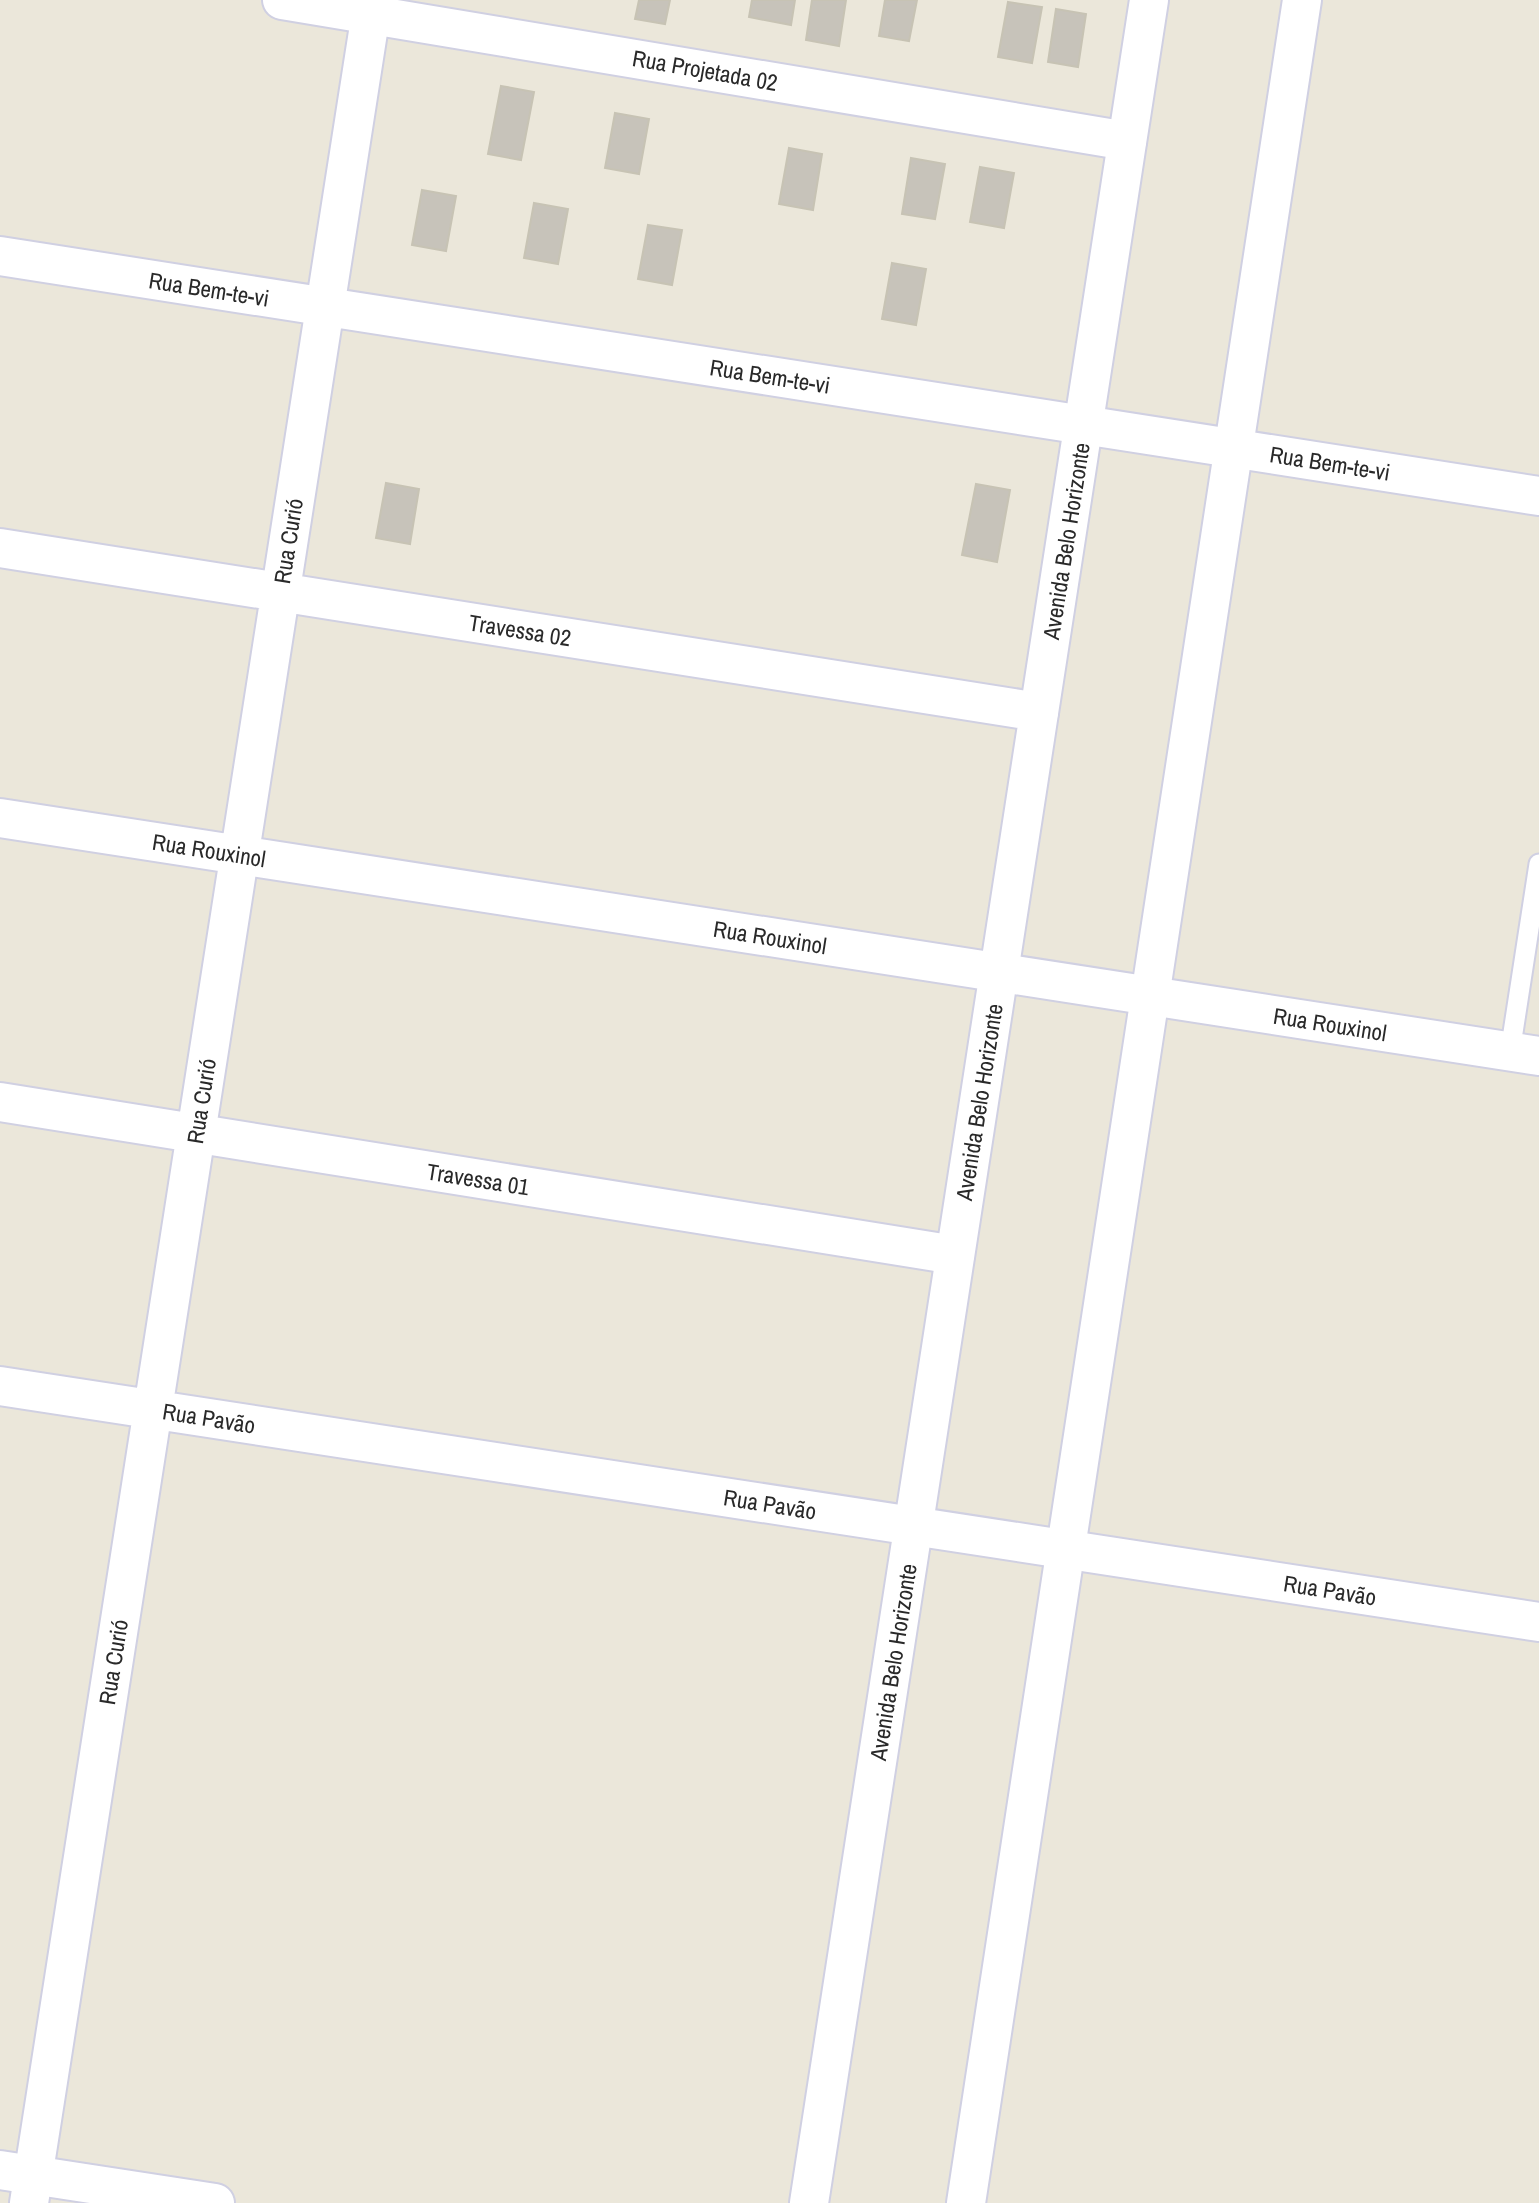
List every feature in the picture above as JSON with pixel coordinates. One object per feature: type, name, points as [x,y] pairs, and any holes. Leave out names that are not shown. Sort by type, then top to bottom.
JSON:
[{"type":"street","name":"Rua Projetada 02","points":[[282,0],[372,7],[1127,141]]},
{"type":"street","name":"Avenida Belo Horizonte","points":[[809,2203],[1149,0]]},
{"type":"street","points":[[966,2203],[1302,0]]},
{"type":"street","name":"Rua Curió","points":[[21,2183],[153,1409],[372,7]]},
{"type":"street","name":"Rua Bem-te-vi","points":[[0,256],[1539,496]]},
{"type":"street","name":"Travessa 02","points":[[0,548],[1039,712]]},
{"type":"street","name":"Rua Rouxinol","points":[[0,818],[1524,1054]]},
{"type":"street","name":"Travessa 01","points":[[0,1102],[955,1255]]},
{"type":"street","name":"Rua Pavão","points":[[0,1386],[1539,1622]]},
{"type":"street","points":[[21,2183],[215,2203]]},
{"type":"lane","points":[[1524,1054],[1539,864]]},
{"type":"building","points":[[639,0],[670,0],[665,24],[635,19]]},
{"type":"building","points":[[752,0],[795,0],[791,25],[749,17]]},
{"type":"building","points":[[812,0],[846,0],[839,46],[806,40]]},
{"type":"building","points":[[885,0],[917,0],[909,41],[879,36]]},
{"type":"building","points":[[1008,2],[1042,7],[1032,63],[998,57]]},
{"type":"building","points":[[1056,9],[1086,14],[1078,67],[1048,62]]},
{"type":"building","points":[[501,86],[534,92],[521,160],[488,154]]},
{"type":"building","points":[[615,113],[649,119],[639,174],[605,168]]},
{"type":"building","points":[[789,148],[822,154],[813,210],[779,204]]},
{"type":"building","points":[[911,158],[945,164],[935,219],[902,214]]},
{"type":"building","points":[[980,167],[1014,173],[1004,228],[970,222]]},
{"type":"building","points":[[422,190],[456,196],[446,251],[412,245]]},
{"type":"building","points":[[534,203],[568,209],[558,264],[524,258]]},
{"type":"building","points":[[648,225],[682,230],[672,285],[638,279]]},
{"type":"building","points":[[892,263],[926,269],[916,325],[882,319]]},
{"type":"building","points":[[386,483],[419,489],[410,544],[376,538]]},
{"type":"building","points":[[976,484],[1010,490],[997,562],[962,555]]}]
